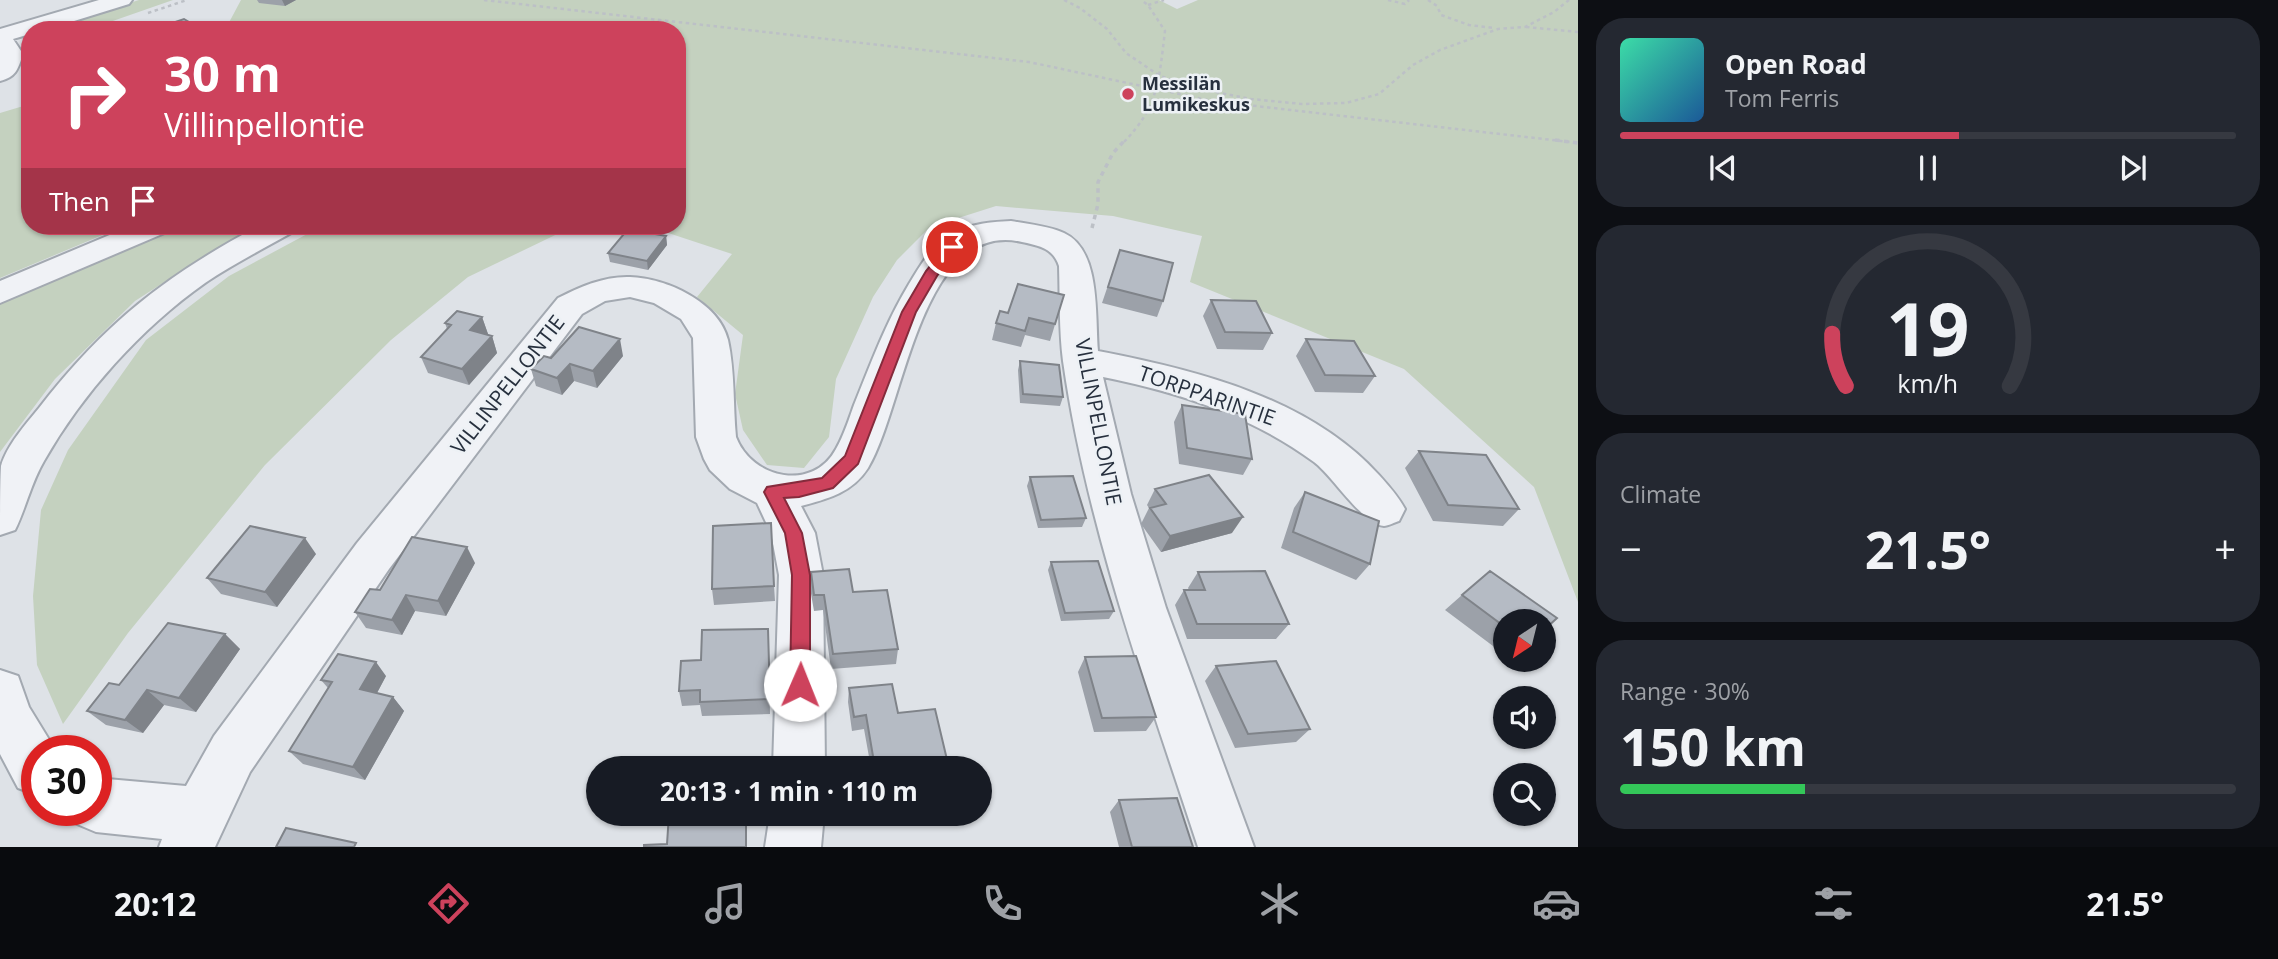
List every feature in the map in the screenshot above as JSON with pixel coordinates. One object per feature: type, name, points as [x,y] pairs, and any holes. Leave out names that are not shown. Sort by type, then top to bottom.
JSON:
[{"type":"street","points":[[51,21],[122,0]]},
{"type":"street","points":[[0,74],[6,70],[11,54],[0,36],[21,30]]},
{"type":"street","points":[[799,756],[801,575],[793,533],[773,492],[799,490],[827,483],[852,460],[909,312],[931,274],[952,247],[970,237],[991,231],[1011,230],[1052,239],[1069,250]]},
{"type":"street","points":[[0,293],[135,235]]},
{"type":"street","points":[[0,518],[16,474],[47,424],[119,339],[169,294],[224,257],[265,235]]},
{"type":"street","name":"VILLINPELLONTIE","points":[[1069,250],[1075,266],[1081,360],[1110,494],[1143,608],[1226,847]]},
{"type":"street","name":"VILLINPELLONTIE","points":[[112,809],[194,831],[232,754],[373,556],[570,306],[597,292],[630,287],[665,295],[694,312],[710,338],[716,437],[724,458],[744,478],[773,492]]},
{"type":"street","name":"TORPPARINTIE","points":[[1081,360],[1136,370],[1279,419],[1330,452],[1384,509]]},
{"type":"street","points":[[0,693],[7,718],[21,742]]},
{"type":"street","points":[[793,847],[796,826]]},
{"type":"path","points":[[484,0],[669,21]]},
{"type":"path","points":[[1064,0],[1080,8],[1107,29],[1126,53],[1160,76],[1200,89],[1251,99],[1302,104],[1346,103],[1378,94],[1412,65],[1440,50],[1498,29],[1525,27],[1578,32]]},
{"type":"path","points":[[1069,250],[1084,241],[1093,226],[1098,204],[1098,182],[1112,152],[1140,125],[1158,89],[1165,31],[1148,5],[1141,0]]},
{"type":"path","points":[[1148,5],[1164,0]]},
{"type":"path","points":[[1388,0],[1405,4],[1409,0]]},
{"type":"path","points":[[1428,0],[1437,6],[1441,15],[1448,18],[1498,29]]},
{"type":"path","points":[[1525,27],[1555,12],[1569,0]]},
{"type":"path","points":[[686,23],[1029,62],[1212,101],[1578,143]]},
{"type":"green space","points":[[139,0],[173,0],[113,21],[73,21]]},
{"type":"green space","name":"Messilän Lumikeskus","points":[[241,0],[1159,0],[1177,9],[1198,0],[1578,0],[1578,602],[1534,487],[1404,369],[1190,282],[1202,236],[1113,216],[996,206],[930,227],[897,260],[873,297],[836,379],[829,437],[804,468],[767,465],[743,430],[735,394],[743,335],[697,297],[732,254],[674,235],[686,235],[686,21],[230,21]]},
{"type":"green space","points":[[21,107],[21,235],[103,235],[0,278],[0,113]]},
{"type":"green space","points":[[155,235],[244,235],[211,252],[135,301],[55,379],[0,452],[0,302]]},
{"type":"green space","points":[[305,235],[555,235],[468,277],[391,340],[265,465],[128,633],[63,724],[37,665],[33,596],[41,510],[68,450],[146,340],[229,276]]},
{"type":"building","points":[[623,235],[666,236],[647,261],[608,253]]},
{"type":"building","points":[[1120,250],[1173,263],[1163,301],[1108,287]]},
{"type":"building","points":[[1018,284],[1064,295],[1055,324],[1029,318],[1025,331],[996,323],[1000,311],[1008,313]]},
{"type":"building","points":[[1211,300],[1256,301],[1272,333],[1225,332]]},
{"type":"building","points":[[457,311],[482,317],[470,330],[492,336],[462,369],[421,357],[451,325],[445,323]]},
{"type":"building","points":[[579,327],[620,339],[593,371],[570,364],[557,378],[531,369],[544,356],[551,358]]},
{"type":"building","points":[[1306,339],[1354,341],[1375,376],[1325,375]]},
{"type":"building","points":[[1020,361],[1059,365],[1063,397],[1023,394]]},
{"type":"building","points":[[1182,405],[1245,414],[1252,459],[1187,448]]},
{"type":"building","points":[[1419,451],[1486,455],[1519,509],[1448,505]]},
{"type":"building","points":[[1209,475],[1243,517],[1170,536],[1150,508],[1166,504],[1155,489]]},
{"type":"building","points":[[1073,476],[1086,518],[1041,520],[1030,477]]},
{"type":"building","points":[[1305,492],[1379,521],[1370,564],[1293,532]]},
{"type":"building","points":[[771,523],[774,586],[712,589],[713,526]]},
{"type":"building","points":[[250,526],[305,538],[265,592],[207,578]]},
{"type":"building","points":[[412,537],[467,547],[438,601],[406,595],[392,620],[355,612],[370,589],[380,590]]},
{"type":"building","points":[[1098,561],[1114,611],[1065,613],[1051,562]]},
{"type":"building","points":[[849,569],[853,592],[887,590],[898,649],[833,654],[824,595],[814,595],[811,572]]},
{"type":"building","points":[[1265,571],[1289,624],[1197,624],[1184,590],[1205,590],[1198,572]]},
{"type":"building","points":[[1490,571],[1544,609],[1493,609],[1493,618],[1462,595]]},
{"type":"building","points":[[168,623],[225,634],[179,698],[147,690],[125,720],[87,711],[109,683],[119,685]]},
{"type":"building","points":[[768,629],[770,699],[700,702],[700,690],[679,691],[681,661],[701,660],[702,630]]},
{"type":"building","points":[[338,654],[376,662],[360,689],[393,697],[353,767],[289,751],[332,682],[321,680]]},
{"type":"building","points":[[1136,656],[1156,717],[1102,718],[1085,657]]},
{"type":"building","points":[[1276,661],[1310,729],[1248,734],[1216,666]]},
{"type":"building","points":[[892,684],[898,713],[935,709],[946,756],[873,756],[866,715],[854,717],[849,688]]},
{"type":"building","points":[[1177,798],[1193,847],[1132,847],[1119,800]]},
{"type":"building","points":[[668,826],[746,826],[746,847],[644,847],[667,844]]},
{"type":"building","points":[[286,828],[356,843],[354,847],[276,847]]},
{"type":"place","name":"Messilän Lumikeskus","points":[[1128,94]]},
{"type":"route","points":[[800,685],[801,575],[793,533],[773,492],[799,490],[827,483],[852,460],[909,312],[931,274],[952,247]]}]
